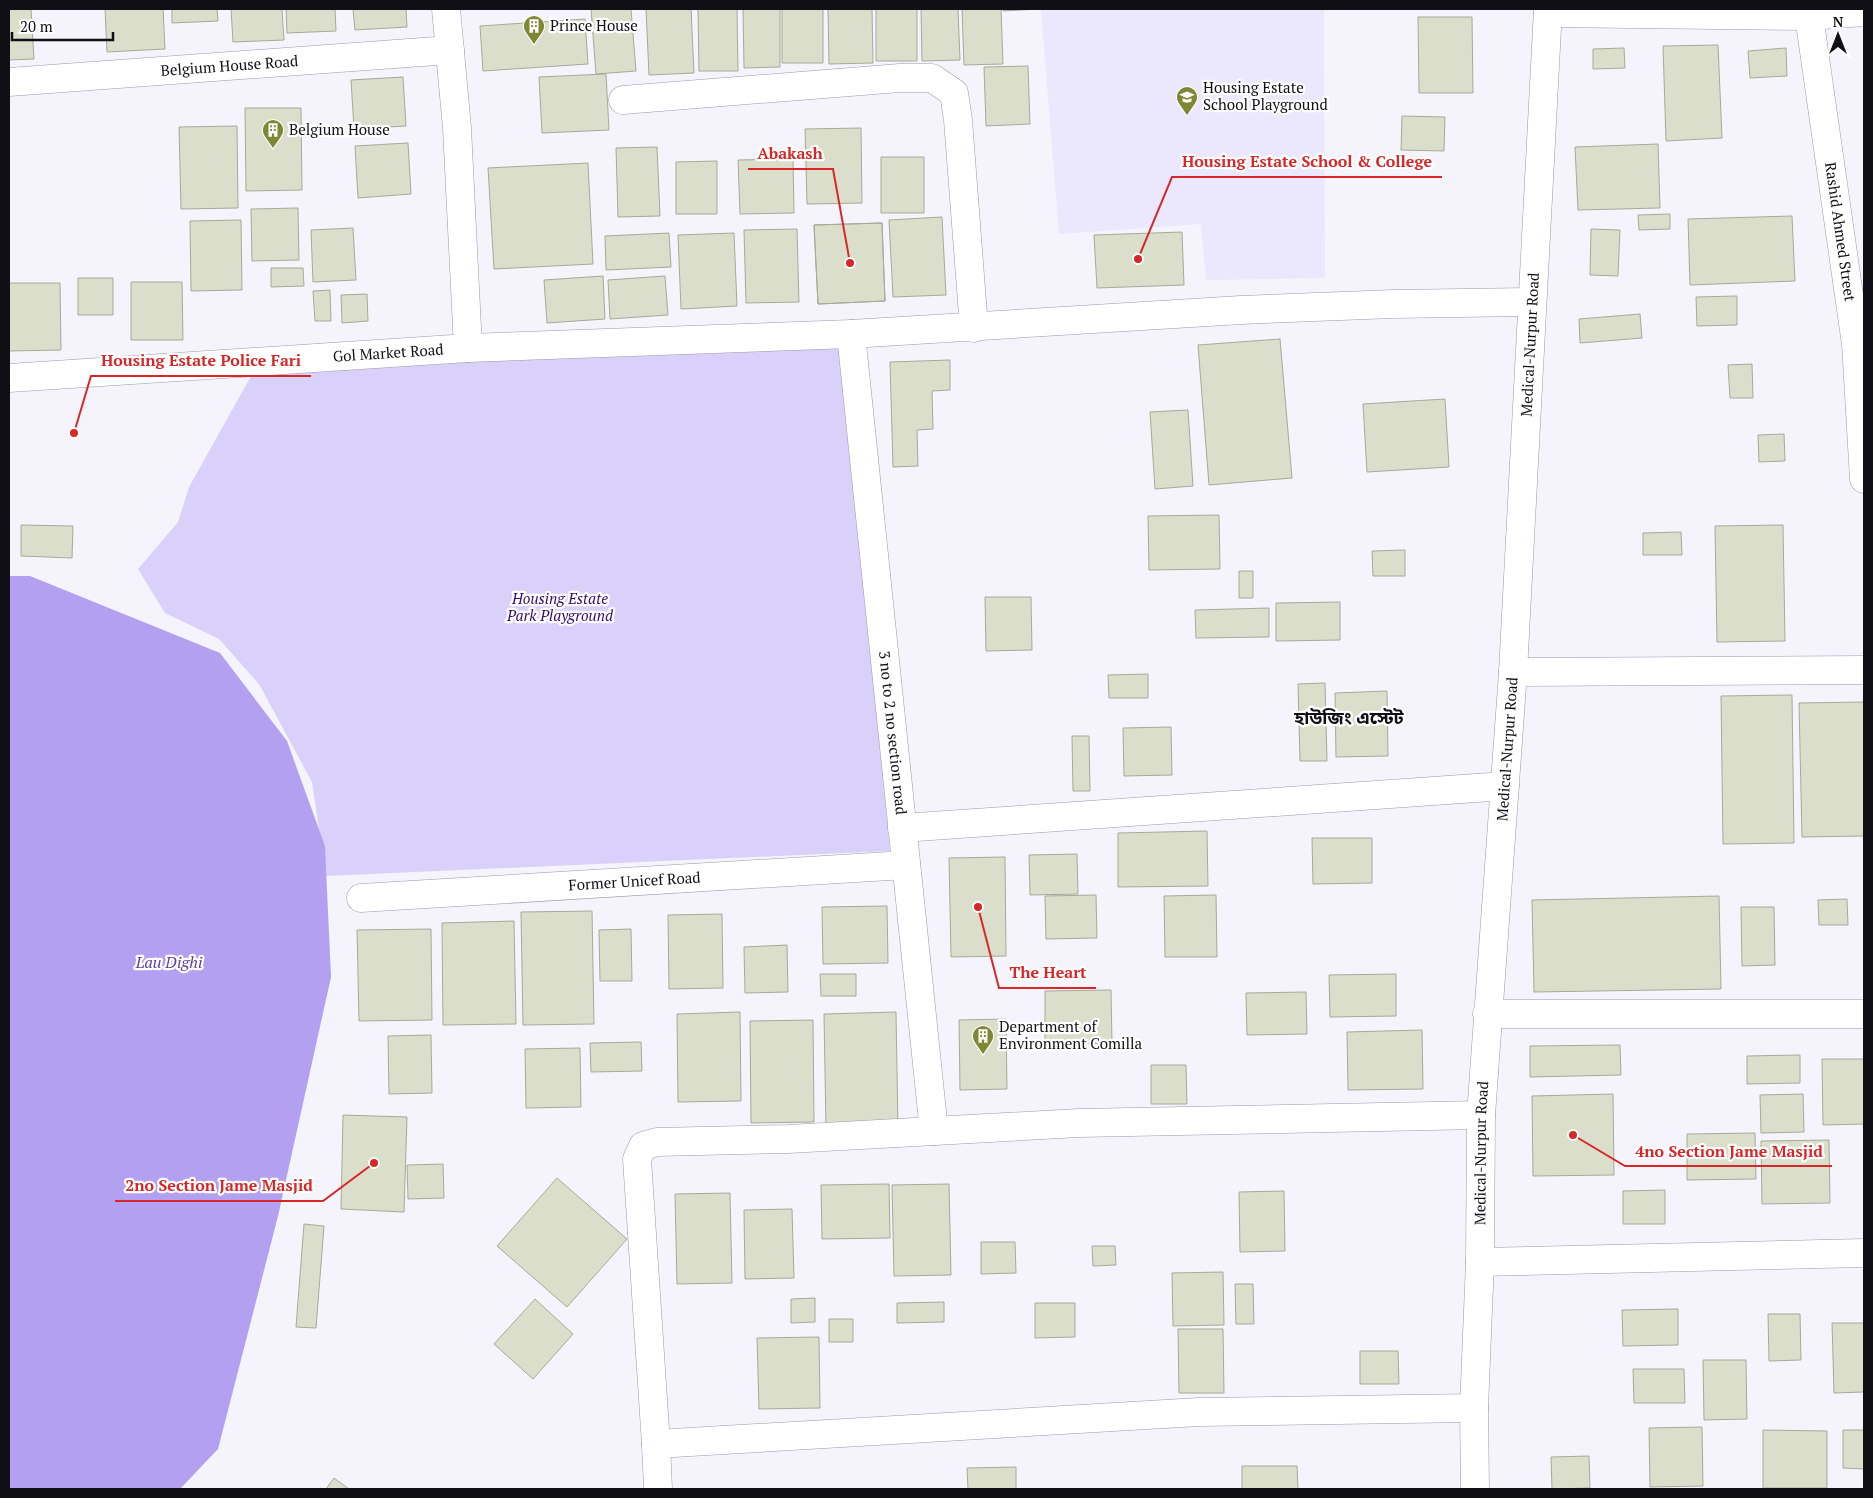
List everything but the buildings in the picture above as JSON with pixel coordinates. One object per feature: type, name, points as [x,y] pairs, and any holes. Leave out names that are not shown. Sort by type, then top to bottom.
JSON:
[{"type":"street","points":[[446,9],[456,128],[468,348]]},
{"type":"street","points":[[1548,11],[1809,16],[1864,12]]},
{"type":"street","name":"Medical-Nurpur Road","points":[[1474,1489],[1474,1408],[1480,1262],[1481,1114],[1513,672],[1548,11]]},
{"type":"street","name":"Rashid Ahmed Street","points":[[1809,16],[1860,344],[1864,479]]},
{"type":"street","name":"Belgium House Road","points":[[9,82],[450,50]]},
{"type":"street","points":[[623,100],[900,78],[932,78],[954,93],[958,120],[974,328]]},
{"type":"street","name":"Gol Market Road","points":[[9,378],[468,348],[974,328],[1241,310],[1393,304],[1532,302]]},
{"type":"street","name":"3 no to 2 no section road","points":[[851,334],[934,1131]]},
{"type":"street","points":[[1513,672],[1864,670]]},
{"type":"street","points":[[902,828],[1505,786]]},
{"type":"street","name":"Former Unicef Road","points":[[361,898],[906,865]]},
{"type":"street","points":[[1487,1014],[1864,1014]]},
{"type":"street","points":[[658,1489],[637,1159],[643,1146],[657,1142],[1214,1119],[1481,1114]]},
{"type":"street","points":[[1480,1262],[1864,1253]]},
{"type":"street","points":[[656,1444],[1199,1412],[1474,1408]]},
{"type":"shaded area","name":"Housing Estate School Playground","points":[[1041,9],[1324,9],[1325,278],[1206,280],[1201,224],[1059,234]]},
{"type":"green space","name":"Housing Estate Park Playground","points":[[843,344],[890,851],[326,876],[312,782],[259,684],[219,639],[165,613],[138,569],[178,522],[189,487],[251,376],[538,350]]},
{"type":"water","name":"Lau Dighi","points":[[9,576],[30,576],[220,653],[287,741],[325,846],[331,977],[278,1216],[218,1449],[180,1489],[9,1489]]},
{"type":"place","name":"Prince House","points":[[534,45]]},
{"type":"place","name":"Housing Estate School Playground","points":[[1187,116]]},
{"type":"place","name":"Belgium House","points":[[273,149]]},
{"type":"place","name":"Housing Estate School & College","points":[[1138,259]]},
{"type":"place","name":"Abakash","points":[[850,263]]},
{"type":"place","name":"Housing Estate Police Fari","points":[[74,433]]},
{"type":"place","name":"The Heart","points":[[978,907]]},
{"type":"place","name":"Department of Environment Comilla","points":[[983,1055]]},
{"type":"place","name":"4no Section Jame Masjid","points":[[1573,1135]]},
{"type":"place","name":"2no Section Jame Masjid","points":[[374,1163]]},
{"type":"district","name":"হাউজিং এস্টেট","points":[[1349,718]]}]
